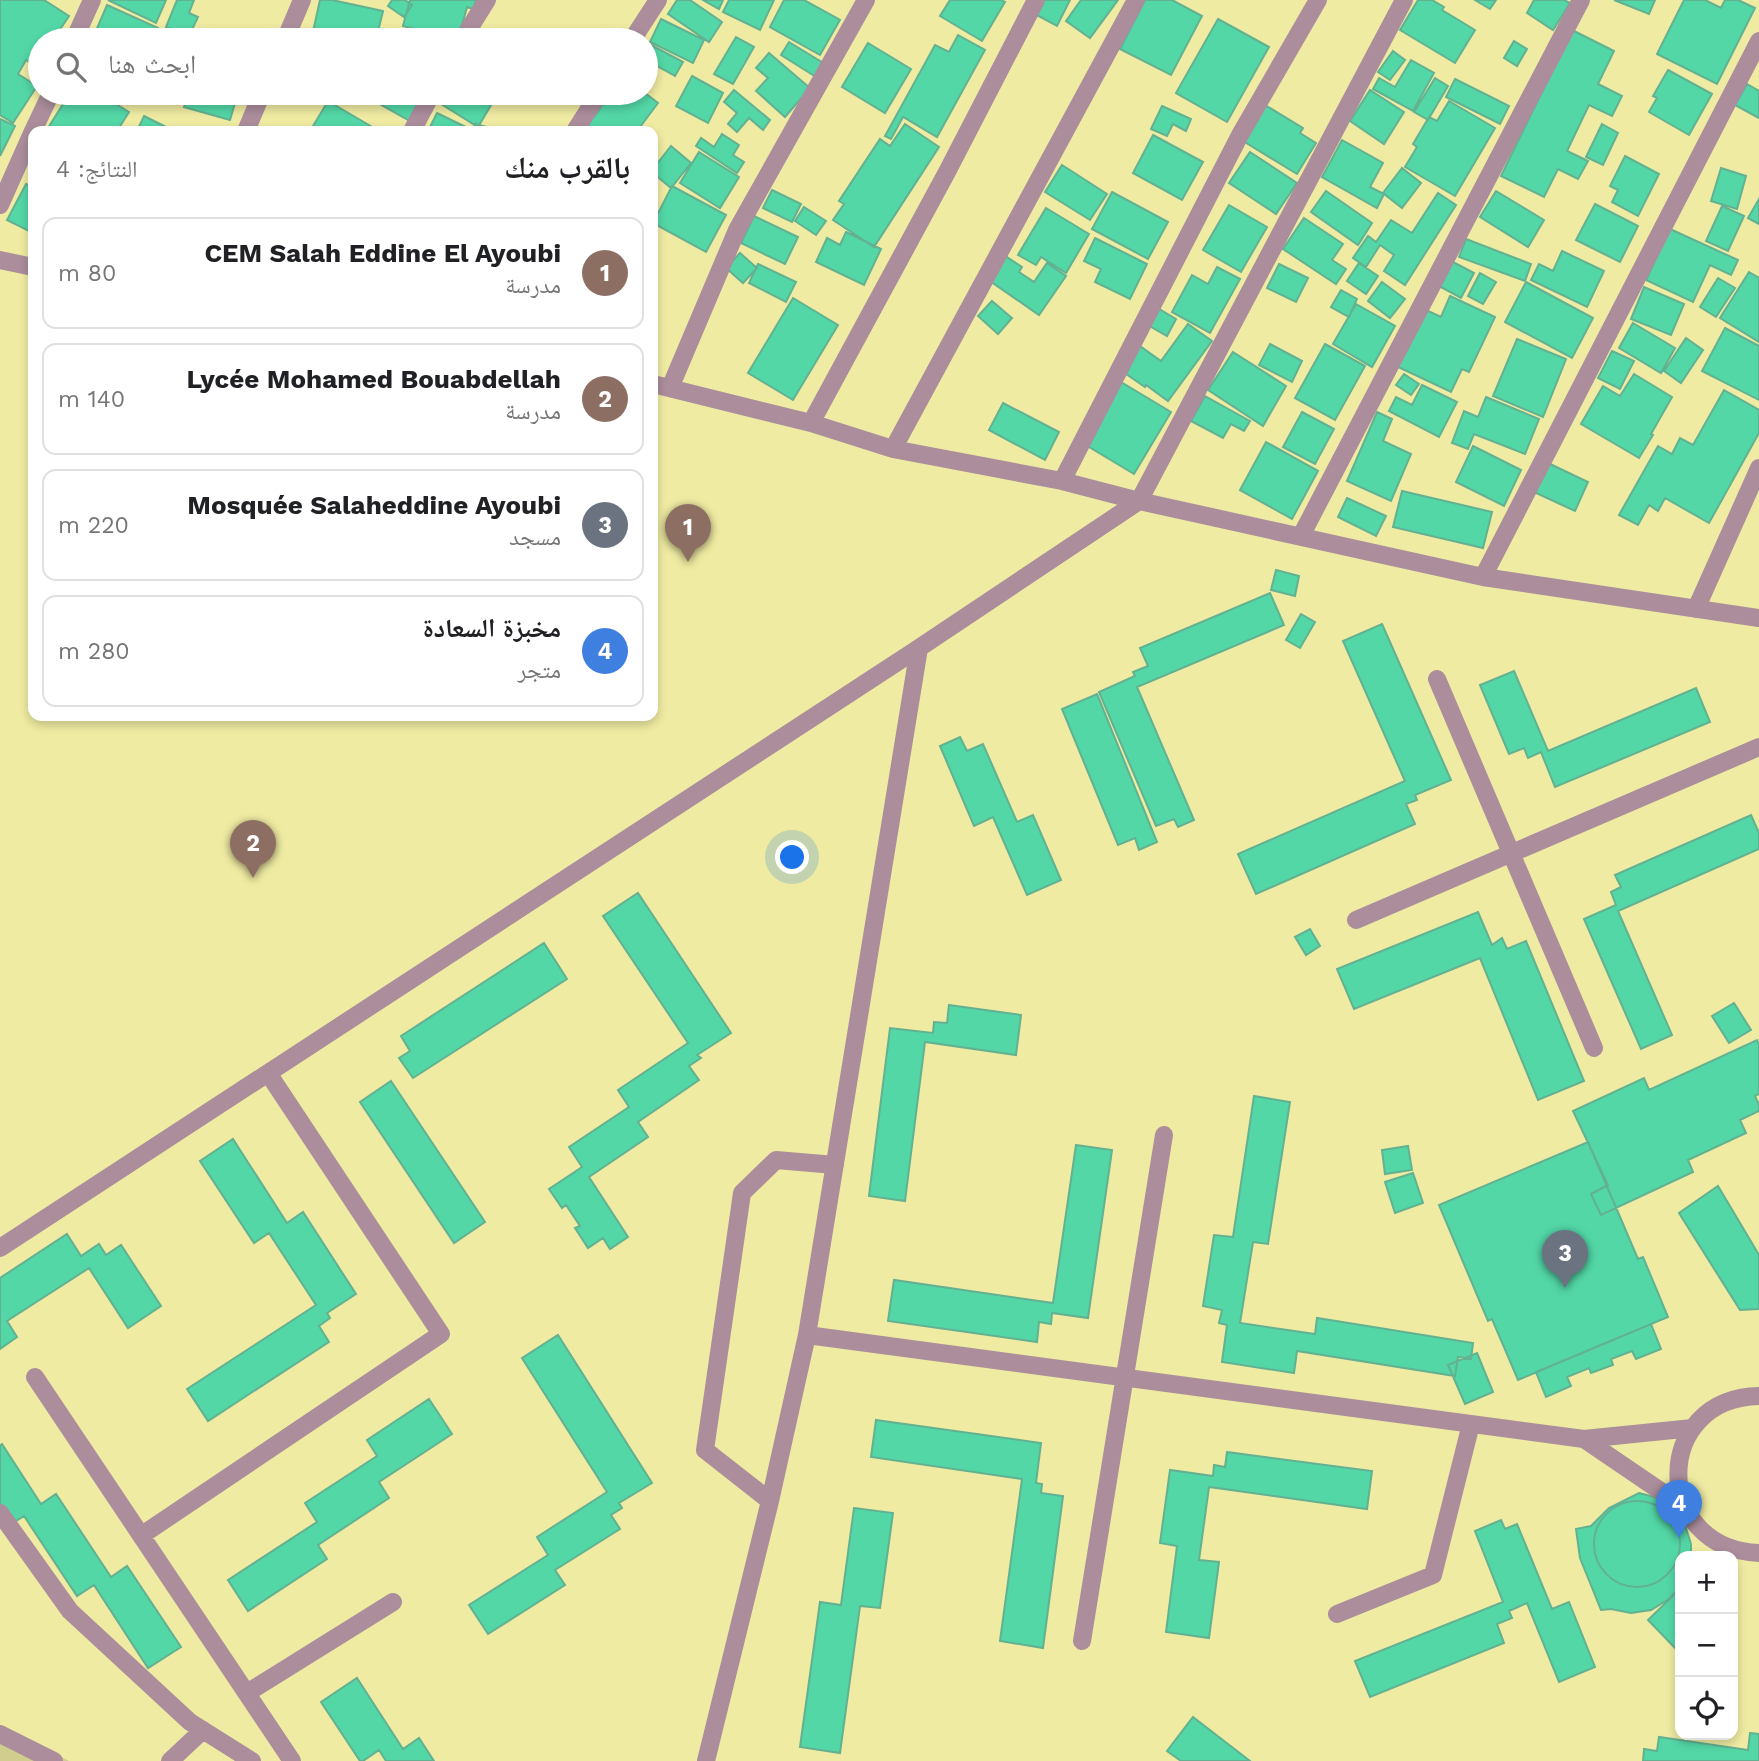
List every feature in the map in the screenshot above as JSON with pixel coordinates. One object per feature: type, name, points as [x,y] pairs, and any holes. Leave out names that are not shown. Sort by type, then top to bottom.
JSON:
[{"type":"street","points":[[79,28],[92,0]]},
{"type":"street","points":[[290,28],[302,0]]},
{"type":"street","points":[[470,28],[487,0]]},
{"type":"street","points":[[640,28],[658,0]]},
{"type":"street","points":[[866,0],[737,230],[661,386],[811,423],[893,449],[1062,481],[1139,501],[1483,577],[1759,618]]},
{"type":"street","points":[[811,423],[947,172],[1036,0]]},
{"type":"street","points":[[893,449],[1136,0]]},
{"type":"street","points":[[1062,481],[1240,135],[1318,0]]},
{"type":"street","points":[[0,1248],[919,648],[1139,501],[1404,0]]},
{"type":"street","points":[[1301,536],[1581,0]]},
{"type":"street","points":[[1483,577],[1759,41]]},
{"type":"street","points":[[35,126],[45,105]]},
{"type":"street","points":[[248,126],[257,105]]},
{"type":"street","points":[[415,126],[426,105]]},
{"type":"street","points":[[578,126],[591,105]]},
{"type":"street","points":[[0,205],[28,142]]},
{"type":"street","points":[[0,260],[28,266]]},
{"type":"street","points":[[1696,610],[1759,468]]},
{"type":"street","points":[[706,1761],[770,1502],[807,1335],[919,648]]},
{"type":"street","points":[[1437,680],[1594,1048]]},
{"type":"street","points":[[1356,919],[1759,747]]},
{"type":"street","points":[[142,1535],[441,1334],[268,1073]]},
{"type":"street","points":[[1082,1641],[1164,1135]]},
{"type":"street","points":[[770,1502],[705,1450],[742,1193],[776,1160],[835,1165]]},
{"type":"street","points":[[807,1335],[1584,1439],[1693,1427]]},
{"type":"street","points":[[35,1377],[292,1761]]},
{"type":"street","points":[[1759,1396],[1745,1396],[1725,1402],[1707,1413],[1693,1427],[1683,1446],[1678,1466],[1678,1487],[1684,1507],[1694,1523],[1725,1548],[1759,1553]]},
{"type":"street","points":[[1337,1614],[1433,1575],[1471,1424]]},
{"type":"street","points":[[1584,1439],[1684,1507]]},
{"type":"street","points":[[0,1513],[70,1611],[190,1721],[252,1761]]},
{"type":"street","points":[[247,1693],[393,1602]]},
{"type":"street","points":[[170,1761],[203,1730]]},
{"type":"street","points":[[0,1734],[54,1761]]},
{"type":"shaded area","points":[[0,1725],[69,1761],[0,1761]]},
{"type":"building","points":[[0,0],[44,0],[69,16],[61,28],[28,28],[28,61],[26,60],[18,74],[28,80],[28,100],[13,123],[0,115]]},
{"type":"building","points":[[108,0],[166,0],[156,23]]},
{"type":"building","points":[[177,0],[194,0],[189,13],[198,17],[193,28],[166,27]]},
{"type":"building","points":[[320,0],[383,11],[379,28],[314,28]]},
{"type":"building","points":[[392,0],[405,0],[412,5],[404,17],[388,6]]},
{"type":"building","points":[[410,0],[476,0],[473,9],[467,7],[461,28],[403,26]]},
{"type":"building","points":[[677,0],[690,0],[722,22],[709,42],[668,14]]},
{"type":"building","points":[[703,0],[723,0],[719,9]]},
{"type":"building","points":[[729,0],[774,0],[760,30],[723,12]]},
{"type":"building","points":[[784,0],[804,0],[840,20],[820,55],[770,27]]},
{"type":"building","points":[[950,0],[1005,2],[982,41],[940,16]]},
{"type":"building","points":[[1040,0],[1070,0],[1057,26],[1033,13]]},
{"type":"building","points":[[1081,0],[1118,0],[1090,38],[1066,21]]},
{"type":"building","points":[[1145,0],[1172,0],[1202,16],[1171,75],[1120,49]]},
{"type":"building","points":[[1418,0],[1432,0],[1444,7],[1442,10],[1475,30],[1455,63],[1400,30]]},
{"type":"building","points":[[1475,0],[1496,0],[1490,9]]},
{"type":"building","points":[[1534,0],[1564,0],[1570,3],[1553,30],[1527,13]]},
{"type":"building","points":[[1614,0],[1655,0],[1649,14]]},
{"type":"building","points":[[1684,0],[1705,0],[1721,8],[1725,0],[1738,0],[1755,8],[1717,84],[1657,54]]},
{"type":"building","points":[[107,5],[158,28],[97,28]]},
{"type":"building","points":[[661,19],[704,40],[693,63],[658,46],[657,28]]},
{"type":"building","points":[[1218,19],[1269,47],[1227,122],[1176,93]]},
{"type":"building","points":[[1572,30],[1614,51],[1598,84],[1622,96],[1612,116],[1589,105],[1567,151],[1588,161],[1578,179],[1558,169],[1544,197],[1501,176]]},
{"type":"building","points":[[958,35],[985,50],[937,137],[903,117],[891,139],[885,136],[935,45],[949,52]]},
{"type":"building","points":[[736,37],[754,47],[733,84],[714,74]]},
{"type":"building","points":[[1514,41],[1527,49],[1517,66],[1504,58]]},
{"type":"building","points":[[789,42],[825,64],[816,77],[781,55]]},
{"type":"building","points":[[868,43],[911,69],[885,113],[842,87]]},
{"type":"building","points":[[658,49],[683,62],[675,76],[658,67]]},
{"type":"building","points":[[1393,51],[1405,60],[1390,80],[1378,72]]},
{"type":"building","points":[[769,53],[810,88],[785,117],[756,91],[768,78],[756,68]]},
{"type":"building","points":[[1411,60],[1434,73],[1413,111],[1373,89],[1379,78],[1395,87]]},
{"type":"building","points":[[1668,70],[1712,94],[1689,135],[1649,112],[1657,98],[1653,96]]},
{"type":"building","points":[[692,76],[723,93],[708,123],[676,106]]},
{"type":"building","points":[[1435,78],[1448,86],[1428,120],[1414,112]]},
{"type":"building","points":[[1455,79],[1509,106],[1500,124],[1446,97]]},
{"type":"building","points":[[1747,84],[1759,91],[1759,118],[1735,105]]},
{"type":"building","points":[[734,90],[770,120],[763,130],[749,118],[737,132],[728,124],[737,113],[724,102]]},
{"type":"building","points":[[1370,90],[1404,112],[1384,144],[1350,121]]},
{"type":"building","points":[[1449,101],[1495,128],[1455,196],[1405,167],[1417,147],[1413,144],[1429,117],[1437,121]]},
{"type":"building","points":[[62,105],[118,105],[129,112],[120,126],[49,126]]},
{"type":"building","points":[[185,105],[234,105],[230,120],[184,107]]},
{"type":"building","points":[[326,105],[335,105],[370,126],[313,126]]},
{"type":"building","points":[[382,105],[425,105],[415,124]]},
{"type":"building","points":[[443,105],[491,105],[476,126]]},
{"type":"building","points":[[603,105],[656,105],[641,126],[587,126]]},
{"type":"building","points":[[1265,105],[1303,128],[1300,133],[1316,143],[1297,174],[1243,141]]},
{"type":"building","points":[[1162,106],[1191,119],[1186,131],[1173,124],[1167,136],[1151,129]]},
{"type":"building","points":[[437,113],[464,126],[430,126]]},
{"type":"building","points":[[144,116],[164,126],[139,126]]},
{"type":"building","points":[[0,119],[15,126],[0,156]]},
{"type":"building","points":[[905,124],[939,147],[874,247],[833,220],[844,204],[839,201],[880,139],[890,146]]},
{"type":"building","points":[[1602,124],[1618,133],[1603,165],[1586,157]]},
{"type":"building","points":[[722,134],[739,145],[733,155],[744,162],[737,173],[696,146],[701,138],[714,147]]},
{"type":"building","points":[[1153,135],[1203,162],[1182,200],[1133,173]]},
{"type":"building","points":[[1342,140],[1383,163],[1370,187],[1384,194],[1377,208],[1322,177]]},
{"type":"building","points":[[671,146],[691,163],[671,188],[658,177],[658,163]]},
{"type":"building","points":[[699,152],[739,177],[720,208],[680,183]]},
{"type":"building","points":[[1250,152],[1297,183],[1276,214],[1229,183]]},
{"type":"building","points":[[1625,156],[1659,174],[1638,216],[1612,202],[1618,190],[1610,186]]},
{"type":"building","points":[[1062,165],[1107,194],[1090,220],[1045,192]]},
{"type":"building","points":[[1402,168],[1421,183],[1402,208],[1383,193]]},
{"type":"building","points":[[1721,168],[1746,176],[1737,209],[1711,201]]},
{"type":"building","points":[[26,184],[28,185],[28,230],[7,220]]},
{"type":"building","points":[[672,186],[726,215],[706,252],[658,226],[658,213]]},
{"type":"building","points":[[772,190],[801,204],[792,222],[763,208]]},
{"type":"building","points":[[1326,191],[1372,223],[1358,245],[1311,212]]},
{"type":"building","points":[[1496,191],[1544,220],[1528,247],[1480,217]]},
{"type":"building","points":[[1112,192],[1168,222],[1148,259],[1092,229]]},
{"type":"building","points":[[1438,193],[1456,205],[1405,285],[1384,271],[1394,255],[1380,245],[1366,267],[1353,258],[1368,236],[1376,242],[1391,220],[1412,233]]},
{"type":"building","points":[[1759,199],[1759,224],[1748,218]]},
{"type":"building","points":[[1595,204],[1638,226],[1620,262],[1576,240]]},
{"type":"building","points":[[1229,205],[1267,227],[1241,272],[1203,250]]},
{"type":"building","points":[[1722,206],[1744,216],[1728,251],[1706,241]]},
{"type":"building","points":[[804,207],[826,221],[816,235],[795,221]]},
{"type":"building","points":[[1046,208],[1089,234],[1066,273],[1041,257],[1036,265],[1018,255]]},
{"type":"building","points":[[754,216],[798,237],[785,264],[741,243]]},
{"type":"building","points":[[1304,218],[1343,244],[1332,260],[1346,269],[1336,284],[1283,249]]},
{"type":"building","points":[[1670,229],[1738,260],[1731,275],[1710,265],[1693,302],[1646,280]]},
{"type":"building","points":[[846,232],[881,249],[864,285],[816,262],[827,238],[840,245]]},
{"type":"building","points":[[1095,238],[1147,264],[1130,299],[1095,282],[1101,269],[1084,261]]},
{"type":"building","points":[[1466,239],[1531,264],[1525,281],[1459,257]]},
{"type":"building","points":[[1562,251],[1604,271],[1587,307],[1531,280],[1539,264],[1553,271]]},
{"type":"building","points":[[740,253],[757,268],[743,283],[726,268]]},
{"type":"building","points":[[1004,255],[1022,267],[1019,272],[1034,282],[1047,263],[1066,276],[1039,315],[987,279]]},
{"type":"building","points":[[1451,261],[1474,273],[1461,298],[1439,286]]},
{"type":"building","points":[[1359,263],[1378,276],[1366,294],[1347,281]]},
{"type":"building","points":[[758,264],[796,282],[786,302],[749,283]]},
{"type":"building","points":[[1279,264],[1308,278],[1296,302],[1267,288]]},
{"type":"building","points":[[1217,267],[1240,279],[1210,333],[1172,312],[1192,275],[1208,284]]},
{"type":"building","points":[[1749,272],[1759,278],[1759,342],[1720,318]]},
{"type":"building","points":[[1480,273],[1496,282],[1483,304],[1468,296]]},
{"type":"building","points":[[1718,278],[1735,288],[1716,317],[1700,307]]},
{"type":"building","points":[[1382,282],[1405,299],[1390,318],[1368,301]]},
{"type":"building","points":[[1526,282],[1593,318],[1572,358],[1505,322]]},
{"type":"building","points":[[1644,287],[1684,304],[1671,335],[1631,319]]},
{"type":"building","points":[[1341,290],[1357,299],[1349,317],[1331,307]]},
{"type":"building","points":[[1450,296],[1495,317],[1469,372],[1462,369],[1451,392],[1394,365],[1424,309],[1441,317]]},
{"type":"building","points":[[793,298],[838,325],[793,400],[748,373]]},
{"type":"building","points":[[992,301],[1012,318],[998,334],[978,316]]},
{"type":"building","points":[[1356,304],[1395,326],[1372,367],[1333,344]]},
{"type":"building","points":[[1156,307],[1176,319],[1167,336],[1146,324]]},
{"type":"building","points":[[1633,323],[1675,348],[1661,373],[1619,348]]},
{"type":"building","points":[[1188,324],[1212,341],[1168,401],[1119,369],[1137,344],[1161,361]]},
{"type":"building","points":[[1725,328],[1759,346],[1759,400],[1702,371]]},
{"type":"building","points":[[1686,338],[1703,350],[1681,383],[1664,371]]},
{"type":"building","points":[[1517,339],[1566,359],[1543,417],[1493,396]]},
{"type":"building","points":[[1270,344],[1302,361],[1292,382],[1259,365]]},
{"type":"building","points":[[1325,344],[1365,366],[1335,420],[1295,398]]},
{"type":"building","points":[[1612,351],[1634,361],[1620,389],[1598,378]]},
{"type":"building","points":[[1233,352],[1286,386],[1263,426],[1208,390]]},
{"type":"building","points":[[1404,374],[1419,384],[1411,395],[1396,385]]},
{"type":"building","points":[[1634,374],[1672,397],[1639,458],[1581,424],[1603,386],[1620,396]]},
{"type":"building","points":[[1121,382],[1171,412],[1134,474],[1084,444]]},
{"type":"building","points":[[1422,385],[1457,402],[1439,437],[1389,411],[1396,397],[1412,405]]},
{"type":"building","points":[[1724,390],[1759,410],[1759,433],[1709,523],[1665,498],[1658,511],[1649,505],[1638,525],[1619,515],[1658,446],[1672,454],[1680,438],[1693,445]]},
{"type":"building","points":[[1205,396],[1250,421],[1244,431],[1231,424],[1223,438],[1191,421]]},
{"type":"building","points":[[1486,397],[1539,419],[1525,454],[1474,434],[1468,449],[1452,443],[1464,411],[1478,417]]},
{"type":"building","points":[[1003,403],[1059,432],[1045,460],[989,430]]},
{"type":"building","points":[[1302,412],[1334,429],[1315,464],[1283,447]]},
{"type":"building","points":[[1377,412],[1392,419],[1383,441],[1411,454],[1391,501],[1347,481]]},
{"type":"building","points":[[1266,442],[1318,471],[1292,519],[1240,490]]},
{"type":"building","points":[[1473,446],[1521,470],[1504,506],[1456,482]]},
{"type":"building","points":[[1548,463],[1588,482],[1575,511],[1534,492]]},
{"type":"building","points":[[1402,491],[1492,512],[1483,548],[1393,527]]},
{"type":"building","points":[[1347,498],[1386,516],[1376,536],[1338,517]]},
{"type":"building","points":[[1276,570],[1299,576],[1295,596],[1271,590]]},
{"type":"building","points":[[1270,593],[1284,625],[1137,687],[1194,820],[1178,827],[1174,819],[1156,826],[1099,692],[1135,676],[1133,672],[1148,666],[1140,648]]},
{"type":"building","points":[[1301,614],[1315,622],[1300,648],[1286,640]]},
{"type":"building","points":[[1382,624],[1451,780],[1415,795],[1417,800],[1406,804],[1415,824],[1256,894],[1238,854],[1405,781],[1343,641]]},
{"type":"building","points":[[1514,671],[1548,751],[1696,688],[1710,722],[1555,787],[1541,752],[1528,758],[1524,748],[1509,754],[1480,685]]},
{"type":"building","points":[[1097,694],[1157,842],[1139,850],[1135,838],[1118,845],[1062,709]]},
{"type":"building","points":[[960,737],[967,751],[983,744],[1017,822],[1033,815],[1061,880],[1027,895],[993,817],[974,826],[940,746]]},
{"type":"building","points":[[1751,815],[1759,833],[1759,849],[1618,911],[1672,1035],[1641,1049],[1584,919],[1616,905],[1611,892],[1621,887],[1615,875]]},
{"type":"building","points":[[638,893],[731,1033],[697,1055],[701,1058],[689,1066],[699,1080],[638,1122],[648,1137],[589,1177],[628,1237],[610,1249],[603,1238],[588,1248],[575,1228],[580,1226],[566,1205],[562,1208],[549,1189],[582,1167],[569,1147],[629,1107],[618,1090],[688,1043],[603,916]]},
{"type":"building","points":[[1478,912],[1492,945],[1502,938],[1507,949],[1526,941],[1584,1081],[1538,1100],[1480,958],[1354,1009],[1337,969]]},
{"type":"building","points":[[1310,929],[1320,946],[1306,955],[1295,937]]},
{"type":"building","points":[[544,943],[567,979],[413,1078],[399,1058],[410,1051],[401,1036]]},
{"type":"building","points":[[1734,1003],[1751,1030],[1729,1043],[1712,1016]]},
{"type":"building","points":[[949,1005],[1021,1015],[1016,1055],[925,1042],[905,1201],[869,1196],[890,1028],[933,1033],[934,1022],[947,1023]]},
{"type":"building","points":[[1757,1040],[1759,1094],[1755,1096],[1759,1111],[1740,1120],[1746,1133],[1688,1160],[1693,1172],[1601,1215],[1591,1194],[1608,1185],[1573,1111],[1644,1078],[1649,1090]]},
{"type":"building","points":[[391,1081],[485,1222],[454,1243],[360,1102]]},
{"type":"building","points":[[1254,1096],[1290,1102],[1268,1244],[1253,1242],[1240,1323],[1315,1334],[1317,1318],[1473,1343],[1471,1359],[1458,1357],[1455,1376],[1297,1351],[1294,1373],[1222,1362],[1227,1325],[1219,1323],[1222,1310],[1203,1306],[1214,1235],[1233,1237]]},
{"type":"building","points":[[233,1139],[287,1223],[303,1212],[356,1294],[327,1313],[330,1318],[319,1326],[329,1342],[208,1421],[187,1389],[316,1305],[269,1233],[254,1243],[200,1161]]},
{"type":"building","points":[[1588,1142],[1638,1259],[1643,1257],[1668,1317],[1518,1380],[1492,1319],[1488,1321],[1439,1205]]},
{"type":"building","points":[[1076,1145],[1112,1150],[1088,1318],[1052,1313],[1051,1324],[1039,1322],[1037,1342],[888,1321],[894,1280],[1053,1303]]},
{"type":"building","points":[[1408,1146],[1412,1170],[1385,1174],[1382,1150]]},
{"type":"building","points":[[1413,1173],[1423,1203],[1395,1213],[1385,1182]]},
{"type":"building","points":[[1718,1186],[1759,1255],[1759,1309],[1740,1310],[1679,1213]]},
{"type":"building","points":[[67,1234],[81,1256],[99,1244],[106,1255],[121,1245],[161,1306],[128,1328],[89,1268],[7,1321],[17,1337],[0,1349],[0,1278]]},
{"type":"building","points":[[1651,1324],[1661,1349],[1636,1359],[1632,1351],[1611,1359],[1613,1365],[1591,1373],[1589,1368],[1567,1377],[1571,1386],[1546,1397],[1536,1372]]},
{"type":"building","points":[[558,1335],[652,1483],[619,1503],[622,1508],[611,1515],[620,1529],[555,1570],[565,1585],[488,1634],[469,1605],[548,1555],[537,1537],[607,1492],[522,1358]]},
{"type":"building","points":[[1477,1353],[1493,1392],[1465,1404],[1448,1365]]},
{"type":"building","points":[[429,1399],[452,1434],[379,1482],[389,1498],[318,1545],[327,1559],[248,1611],[228,1580],[317,1522],[305,1503],[377,1456],[367,1440]]},
{"type":"building","points":[[876,1420],[1041,1443],[1036,1483],[1042,1484],[1041,1493],[1063,1496],[1043,1648],[1000,1641],[1022,1479],[871,1457]]},
{"type":"building","points":[[2,1444],[41,1504],[56,1494],[111,1577],[127,1566],[181,1647],[148,1668],[94,1585],[77,1596],[24,1516],[10,1525],[0,1511]]},
{"type":"building","points":[[1227,1452],[1372,1471],[1367,1509],[1209,1487],[1199,1560],[1219,1562],[1209,1638],[1166,1632],[1177,1546],[1160,1543],[1170,1470],[1213,1476],[1214,1465],[1225,1467]]},
{"type":"building","points":[[1639,1493],[1658,1498],[1674,1510],[1685,1525],[1691,1551],[1675,1551],[1675,1592],[1651,1610],[1631,1613],[1601,1610],[1580,1558],[1576,1529],[1591,1526],[1609,1508]]},
{"type":"building","points":[[1637,1501],[1654,1504],[1673,1520],[1679,1536],[1679,1551],[1675,1551],[1675,1564],[1654,1584],[1637,1587],[1620,1584],[1601,1568],[1597,1561],[1594,1544],[1597,1527],[1613,1508],[1620,1504]]},
{"type":"building","points":[[854,1508],[893,1513],[880,1608],[860,1606],[840,1753],[800,1747],[820,1602],[841,1605]]},
{"type":"building","points":[[1501,1520],[1505,1529],[1517,1524],[1552,1609],[1569,1602],[1595,1667],[1559,1682],[1527,1603],[1509,1611],[1512,1618],[1497,1624],[1504,1643],[1370,1697],[1355,1661],[1503,1602],[1475,1531]]},
{"type":"building","points":[[1675,1594],[1675,1648],[1648,1620]]},
{"type":"building","points":[[357,1678],[403,1749],[419,1738],[434,1761],[386,1761],[379,1750],[360,1761],[321,1702]]},
{"type":"building","points":[[1193,1717],[1250,1761],[1181,1761],[1167,1751]]},
{"type":"building","points":[[1750,1733],[1759,1734],[1759,1761],[1643,1761],[1644,1749],[1657,1751],[1659,1737],[1748,1750]]},
{"type":"place","name":"CEM Salah Eddine El Ayoubi","points":[[688,562]]},
{"type":"place","name":"Lycée Mohamed Bouabdellah","points":[[253,878]]},
{"type":"place","name":"Mosquée Salaheddine Ayoubi","points":[[1565,1288]]},
{"type":"place","name":"مخبزة السعادة","points":[[1679,1538]]}]
